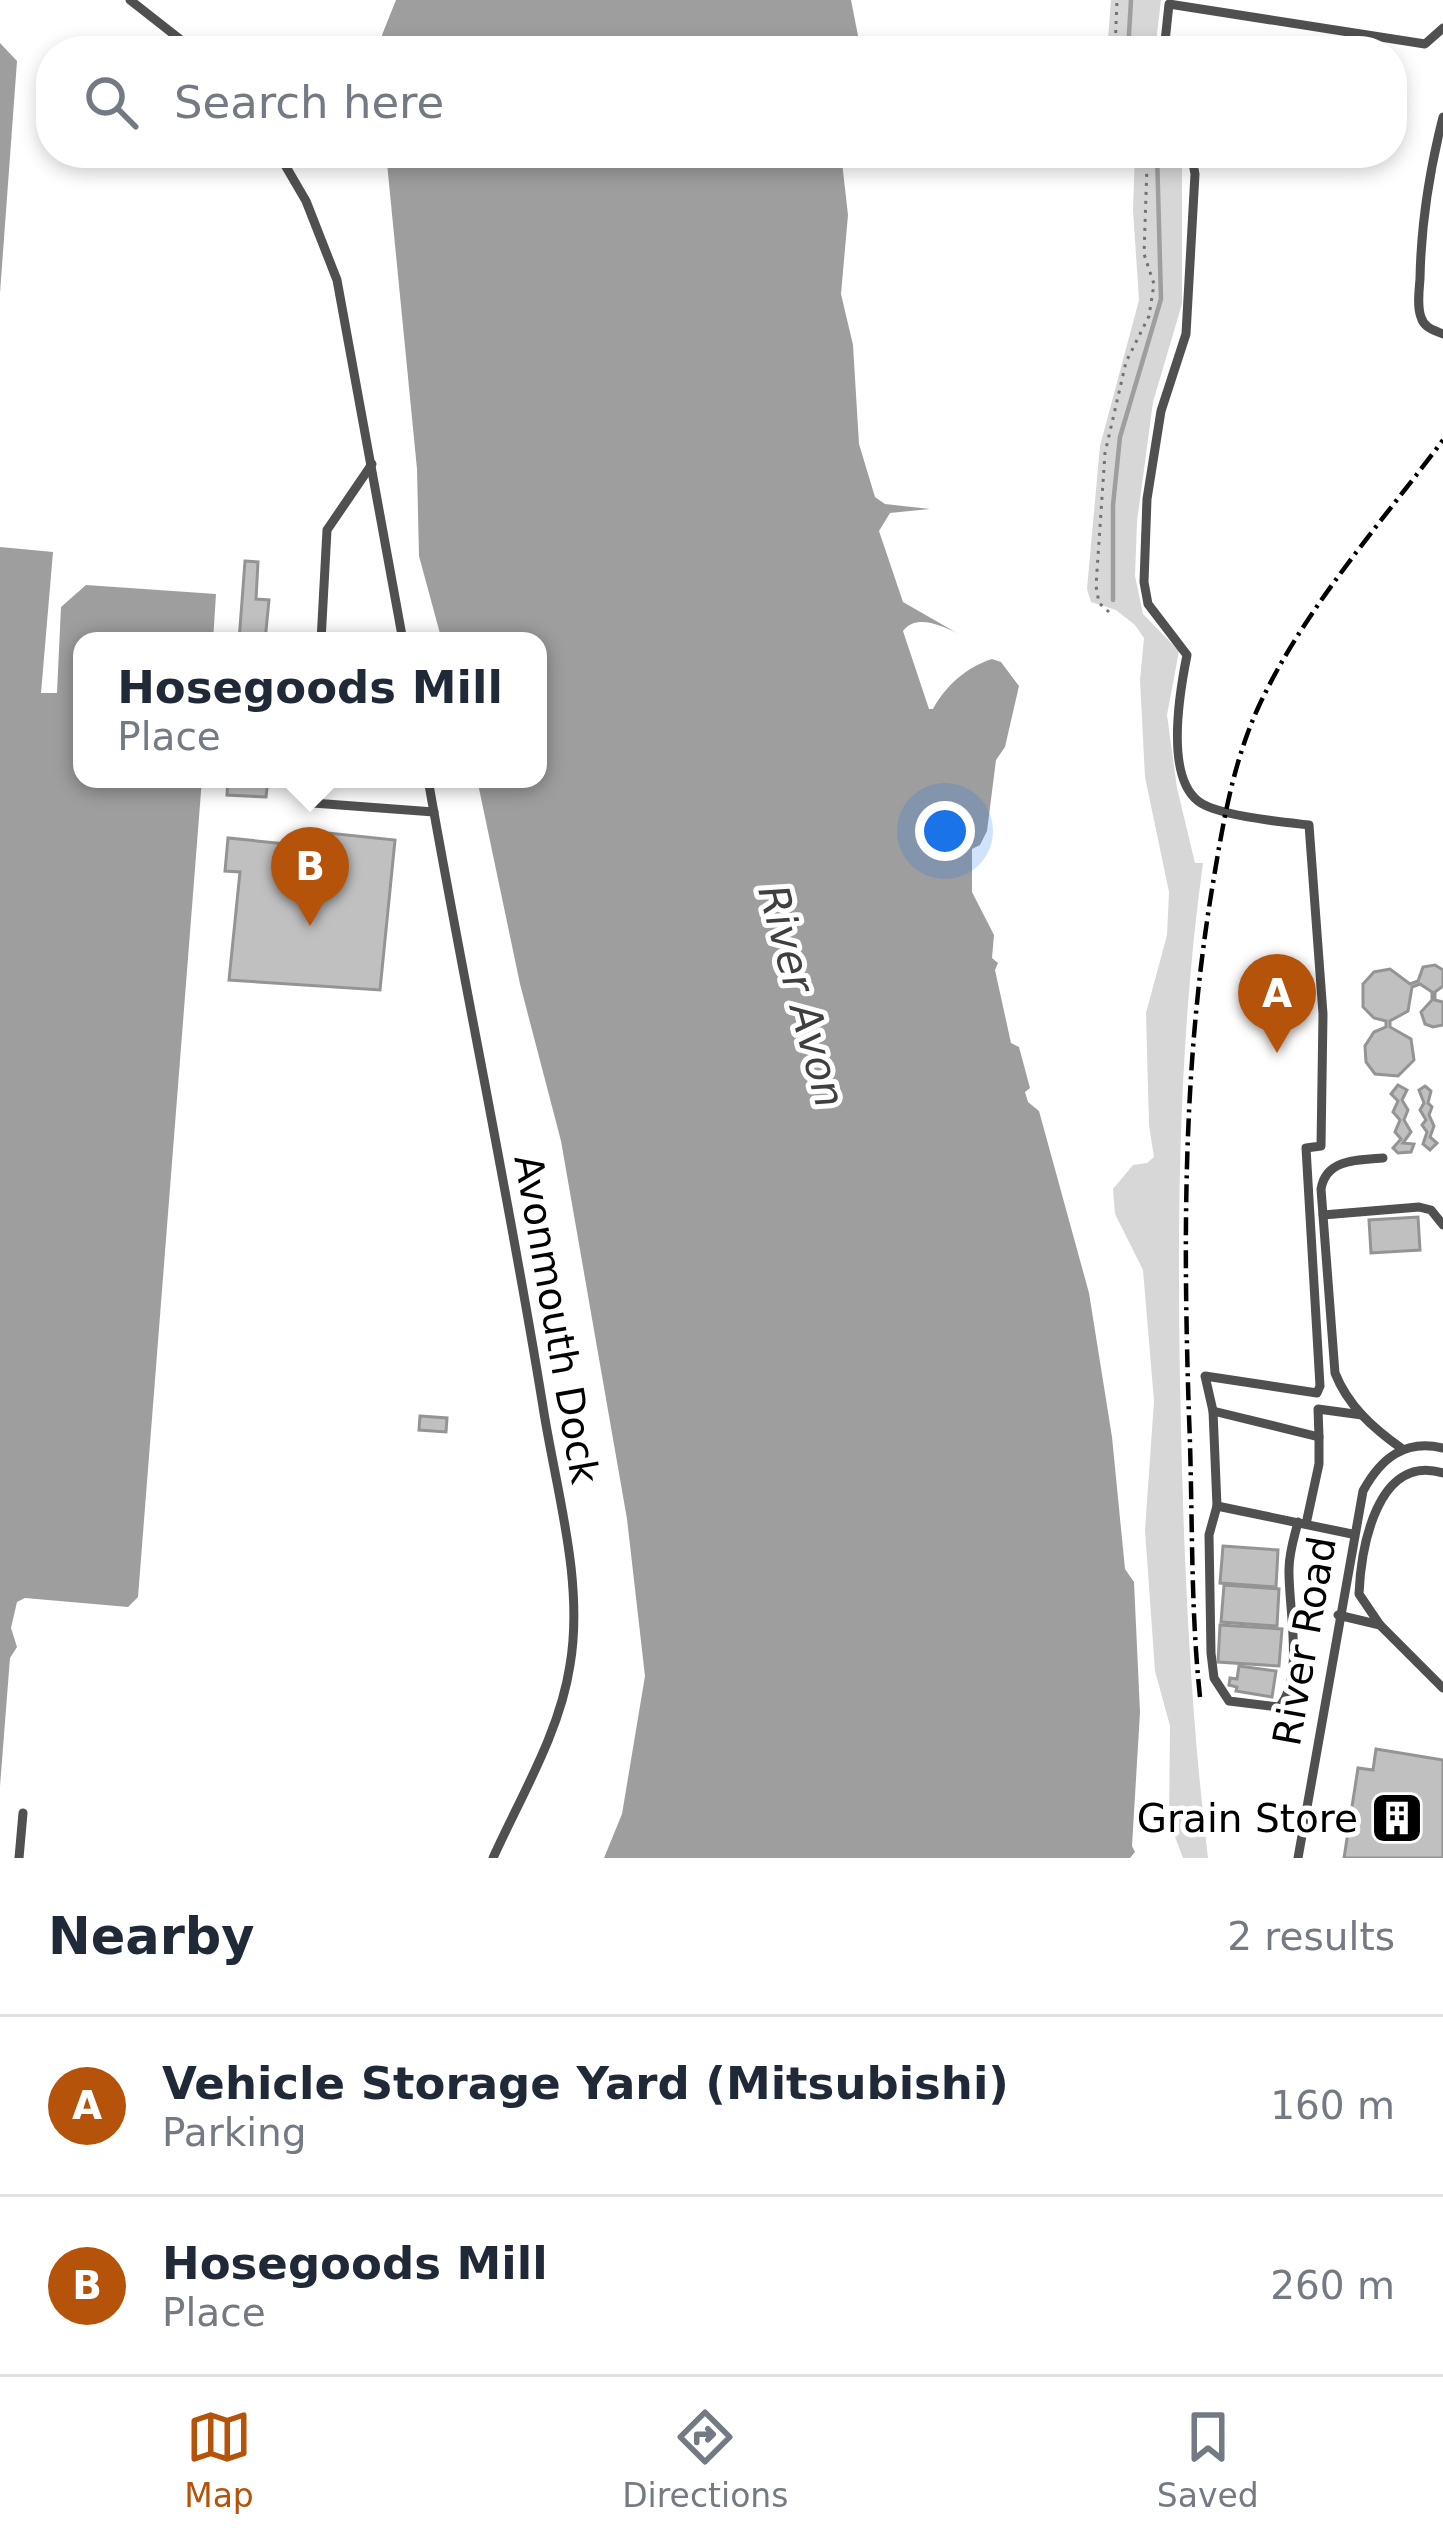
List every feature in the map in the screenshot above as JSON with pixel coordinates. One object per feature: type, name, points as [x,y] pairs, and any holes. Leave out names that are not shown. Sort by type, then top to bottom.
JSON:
[{"type":"lane","points":[[130,0],[176,36]]},
{"type":"lane","points":[[1166,36],[1169,4],[1175,2],[1377,36]]},
{"type":"lane","points":[[1407,41],[1425,44],[1443,28]]},
{"type":"lane","points":[[1443,117],[1421,228],[1419,301],[1419,316],[1425,325],[1443,334]]},
{"type":"lane","points":[[287,168],[306,201],[338,280],[402,632]]},
{"type":"lane","points":[[1194,168],[1186,334],[1161,411],[1147,499],[1144,594],[1154,615],[1187,655],[1176,728],[1187,785],[1194,797],[1214,808],[1256,819],[1309,825],[1323,1014],[1321,1146],[1306,1148],[1320,1386],[1317,1394],[1205,1376],[1213,1411],[1217,1506],[1209,1535],[1211,1653],[1214,1678],[1229,1701],[1279,1707],[1286,1700],[1294,1652],[1289,1563],[1319,1464],[1318,1409],[1362,1415]]},
{"type":"lane","points":[[322,632],[327,530],[372,464]]},
{"type":"lane","points":[[314,788],[313,803],[434,812]]},
{"type":"lane","name":"Avonmouth Dock","points":[[430,788],[537,1368],[570,1571],[573,1619],[570,1665],[557,1715],[493,1858]]},
{"type":"lane","points":[[1383,1157],[1340,1164],[1326,1172],[1322,1183],[1334,1366],[1341,1388],[1362,1415],[1401,1448],[1419,1444],[1443,1448]]},
{"type":"lane","points":[[1323,1214],[1418,1207],[1431,1210],[1443,1226]]},
{"type":"lane","points":[[1213,1411],[1319,1437]]},
{"type":"lane","name":"River Road","points":[[1298,1858],[1352,1534],[1366,1484],[1401,1448]]},
{"type":"lane","points":[[1443,1473],[1429,1468],[1405,1476],[1380,1500],[1371,1519],[1359,1594],[1380,1625],[1443,1688]]},
{"type":"lane","points":[[1217,1506],[1352,1534]]},
{"type":"lane","points":[[1338,1616],[1380,1625]]},
{"type":"lane","points":[[19,1858],[23,1813]]},
{"type":"path","points":[[1116,36],[1118,0]]},
{"type":"path","points":[[1109,612],[1099,603],[1096,586],[1100,478],[1126,362],[1149,316],[1154,284],[1144,254],[1147,168]]},
{"type":"shaded area","points":[[1111,0],[1161,0],[1157,36],[1108,36]]},
{"type":"shaded area","points":[[1134,168],[1182,168],[1182,304],[1153,402],[1135,576],[1143,614],[1179,651],[1167,715],[1177,788],[1195,863],[1203,863],[1184,1058],[1179,1318],[1188,1621],[1208,1858],[1183,1858],[1169,1821],[1170,1726],[1155,1671],[1145,1530],[1154,1401],[1143,1270],[1115,1214],[1113,1189],[1133,1165],[1154,1157],[1146,1013],[1167,935],[1169,892],[1145,777],[1140,680],[1144,638],[1116,610],[1091,602],[1087,589],[1100,446],[1139,300]]},
{"type":"water","points":[[396,0],[851,0],[858,36],[382,36]]},
{"type":"water","points":[[0,43],[17,61],[0,293]]},
{"type":"water","name":"River Avon","points":[[387,168],[843,168],[848,215],[841,294],[853,345],[859,444],[875,497],[885,504],[930,509],[890,513],[879,531],[903,602],[957,633],[921,622],[903,631],[929,709],[958,678],[992,659],[1001,662],[1019,686],[1005,747],[996,760],[987,831],[972,849],[972,892],[994,935],[992,958],[998,963],[995,970],[1011,1043],[1019,1047],[1030,1088],[1025,1092],[1028,1102],[1039,1111],[1089,1293],[1112,1437],[1125,1569],[1134,1582],[1140,1712],[1135,1852],[1130,1858],[604,1858],[622,1814],[645,1676],[627,1519],[561,1141],[520,984],[479,788],[547,788],[547,632],[440,632],[419,556],[417,469]]},
{"type":"water","points":[[0,547],[53,552],[41,693],[57,693],[61,607],[86,585],[216,594],[214,632],[73,632],[73,788],[201,788],[138,1597],[128,1607],[25,1598],[17,1602],[11,1628],[17,1647],[10,1658],[0,1786]]},
{"type":"building","points":[[245,561],[258,562],[256,599],[269,600],[266,632],[240,632]]},
{"type":"building","points":[[227,788],[267,788],[266,797],[227,795]]},
{"type":"building","points":[[318,832],[395,840],[380,990],[229,980],[240,872],[225,871],[228,838],[316,847]]},
{"type":"building","points":[[1435,965],[1443,970],[1443,986],[1435,992],[1435,1000],[1443,1002],[1443,1025],[1425,1024],[1421,1012],[1432,1000],[1432,992],[1420,984],[1412,987],[1408,1011],[1390,1021],[1390,1027],[1411,1039],[1414,1060],[1398,1076],[1375,1074],[1366,1062],[1365,1046],[1374,1032],[1386,1027],[1386,1021],[1374,1018],[1363,1007],[1363,984],[1374,972],[1390,969],[1410,984],[1418,981],[1423,967]]},
{"type":"building","points":[[1398,1085],[1407,1090],[1402,1100],[1411,1132],[1403,1143],[1414,1144],[1411,1152],[1398,1153],[1393,1148],[1401,1139],[1395,1132],[1400,1120],[1393,1112],[1398,1101],[1391,1094]]},
{"type":"building","points":[[1425,1086],[1431,1091],[1429,1115],[1434,1126],[1430,1137],[1437,1143],[1430,1150],[1423,1144],[1426,1120],[1420,1110],[1424,1103],[1419,1090]]},
{"type":"building","points":[[1418,1217],[1420,1250],[1371,1253],[1369,1220]]},
{"type":"building","points":[[420,1416],[447,1418],[446,1432],[419,1430]]},
{"type":"building","points":[[1223,1546],[1278,1550],[1276,1587],[1220,1583]]},
{"type":"building","points":[[1224,1585],[1279,1589],[1277,1626],[1221,1622]]},
{"type":"building","points":[[1220,1625],[1282,1629],[1279,1666],[1218,1662]]},
{"type":"building","points":[[1239,1666],[1276,1671],[1272,1697],[1236,1691],[1237,1687],[1229,1685],[1230,1678],[1237,1679]]},
{"type":"building","name":"Grain Store","points":[[1376,1749],[1443,1760],[1443,1858],[1344,1858],[1358,1768],[1373,1770]]},
{"type":"waterway","points":[[1129,36],[1131,0]]},
{"type":"waterway","points":[[1113,600],[1113,505],[1120,437],[1161,299],[1157,168]]},
{"type":"railway","points":[[1200,1697],[1193,1592],[1186,1215],[1196,1016],[1225,816],[1249,729],[1276,672],[1343,570],[1443,440]]},
{"type":"place","name":"Hosegoods Mill","points":[[310,926]]},
{"type":"place","name":"Vehicle Storage Yard (Mitsubishi)","points":[[1277,1053]]},
{"type":"place","name":"Grain Store","points":[[1397,1818]]}]
